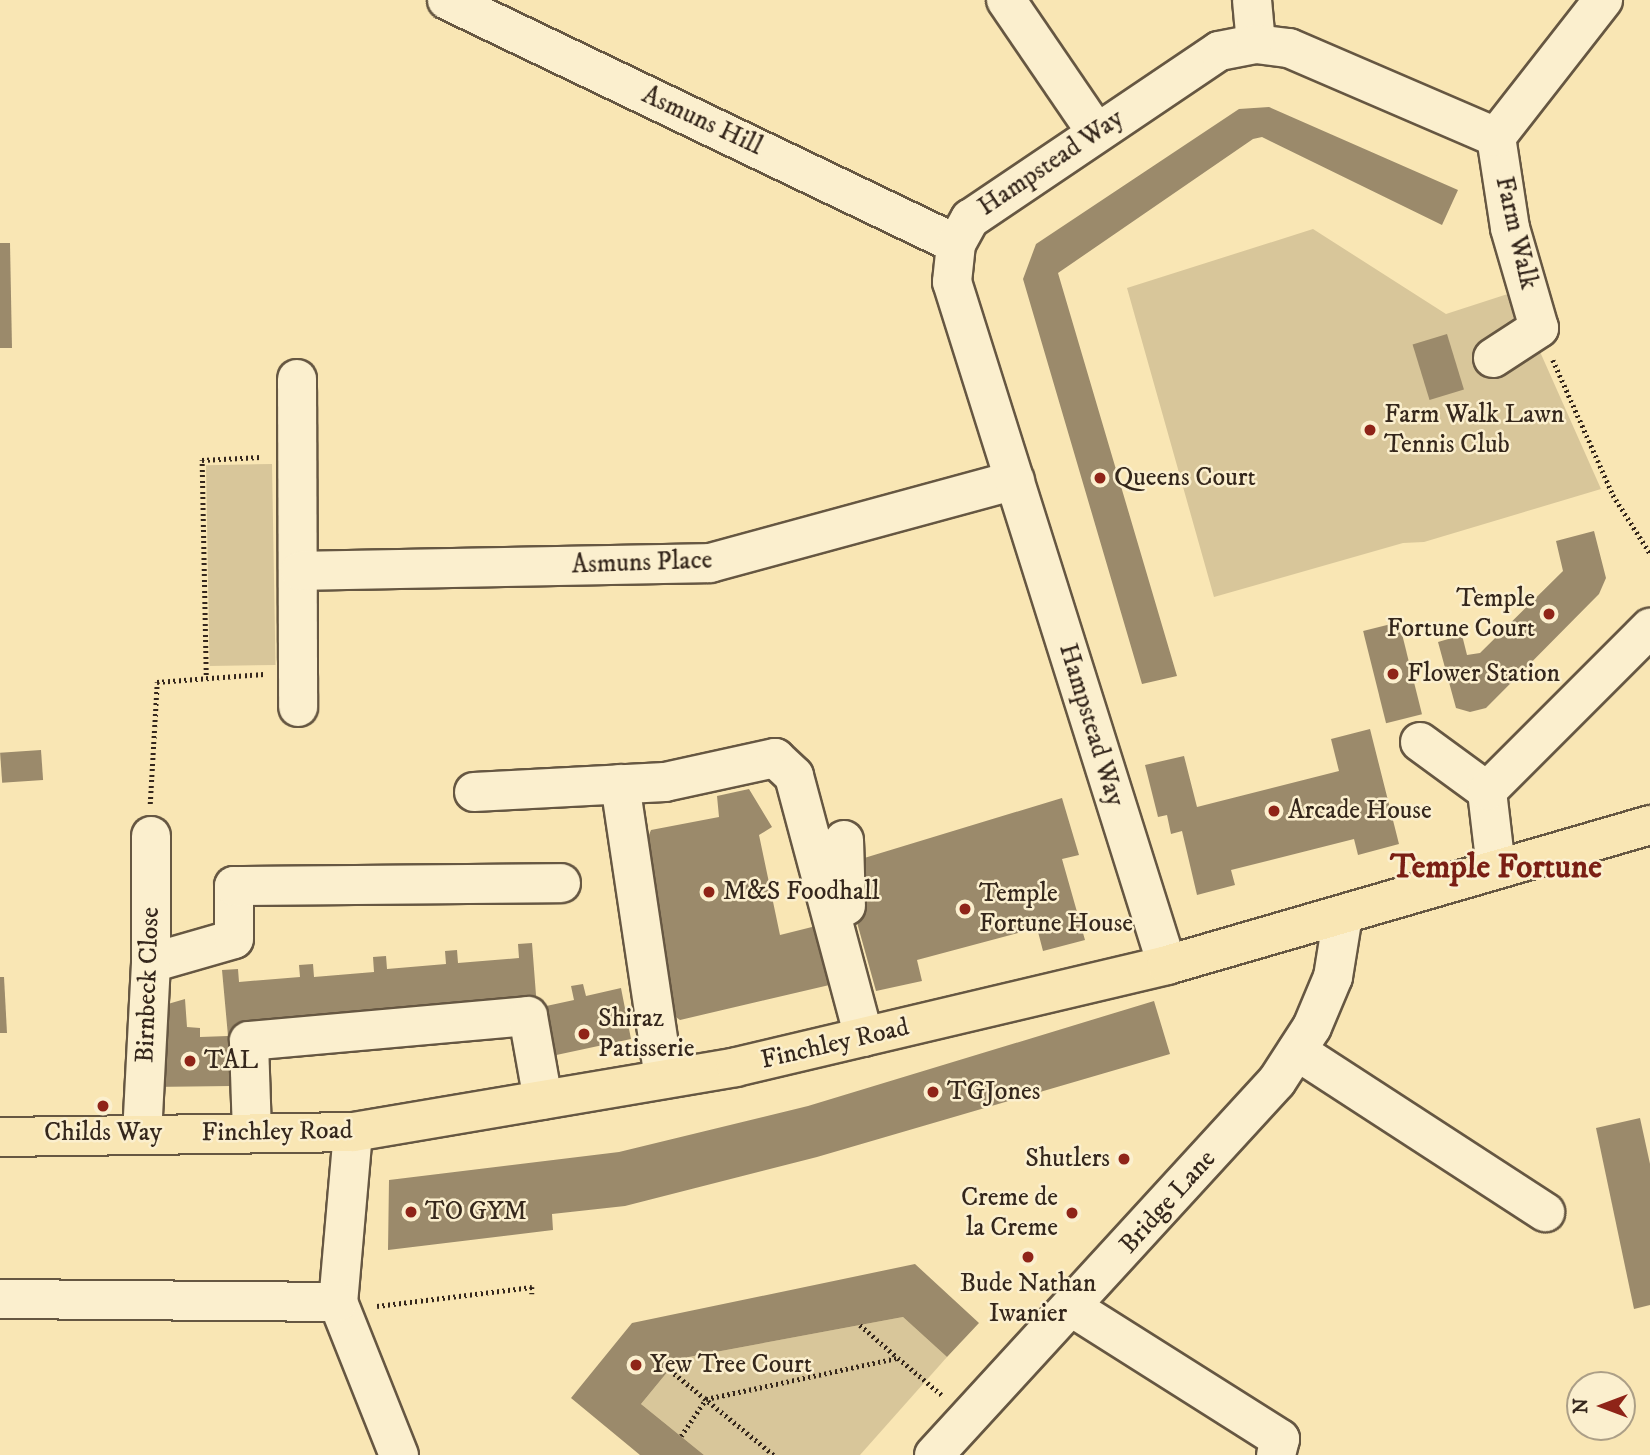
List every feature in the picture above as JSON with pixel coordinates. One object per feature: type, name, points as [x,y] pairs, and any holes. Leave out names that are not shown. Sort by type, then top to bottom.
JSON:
[{"type":"main road","name":"Finchley Road","points":[[0,1137],[353,1132],[664,1079],[871,1035],[1167,965],[1650,825]]},
{"type":"street","name":"Asmuns Hill","points":[[447,0],[957,244]]},
{"type":"street","points":[[1006,0],[1096,132]]},
{"type":"street","points":[[1252,0],[1256,44]]},
{"type":"street","points":[[1496,137],[1603,0]]},
{"type":"street","name":"Hampstead Way","points":[[1167,965],[952,282],[957,244],[970,219],[1219,51],[1256,44],[1289,48],[1496,137]]},
{"type":"street","name":"Farm Walk","points":[[1496,137],[1510,228],[1539,328]]},
{"type":"street","points":[[1493,358],[1539,328]]},
{"type":"street","points":[[297,379],[300,571],[298,690]]},
{"type":"street","name":"Asmuns Place","points":[[300,571],[710,563],[1015,480]]},
{"type":"street","points":[[1487,792],[1650,628]]},
{"type":"street","points":[[1420,742],[1487,792],[1496,868]]},
{"type":"street","points":[[474,792],[665,782],[775,758],[794,776],[871,1035]]},
{"type":"street","points":[[620,784],[664,1079]]},
{"type":"street","name":"Birnbeck Close","points":[[142,1135],[150,963],[150,836]]},
{"type":"street","points":[[844,840],[843,892],[871,1035]]},
{"type":"street","points":[[150,963],[234,939],[234,886],[561,883]]},
{"type":"street","name":"Bridge Lane","points":[[934,1455],[1073,1308],[1277,1081],[1297,1051],[1333,977],[1343,915]]},
{"type":"street","points":[[252,1133],[248,1041],[528,1016],[543,1100]]},
{"type":"street","points":[[1297,1051],[1545,1212]]},
{"type":"street","points":[[353,1132],[340,1306],[399,1455]]},
{"type":"street","points":[[0,1299],[340,1306]]},
{"type":"street","points":[[1073,1308],[1287,1450]]},
{"type":"path","points":[[1539,328],[1613,495],[1650,553]]},
{"type":"path","points":[[206,676],[202,460],[298,455]]},
{"type":"path","points":[[150,836],[150,764],[157,682],[206,676],[298,690]]},
{"type":"path","points":[[340,1306],[532,1287],[532,1294]]},
{"type":"path","points":[[860,1325],[969,1419]]},
{"type":"path","points":[[681,1436],[706,1399],[898,1358]]},
{"type":"path","points":[[670,1370],[774,1455]]},
{"type":"shaded area","name":"Farm Walk Lawn Tennis Club","points":[[1313,229],[1446,314],[1520,290],[1541,354],[1601,489],[1424,542],[1403,543],[1214,597],[1127,288]]},
{"type":"shaded area","points":[[272,464],[276,665],[210,666],[206,465]]},
{"type":"shaded area","points":[[903,1317],[947,1357],[860,1455],[704,1455],[641,1404],[678,1359]]},
{"type":"building","name":"Queens Court","points":[[1269,107],[1458,190],[1442,225],[1262,137],[1253,139],[1058,273],[1177,676],[1142,684],[1023,279],[1036,244],[1239,109]]},
{"type":"building","points":[[0,243],[10,243],[12,348],[0,348]]},
{"type":"building","points":[[1447,334],[1464,389],[1430,400],[1413,345]]},
{"type":"building","name":"Temple Fortune Court","points":[[1594,531],[1606,578],[1599,594],[1486,708],[1470,712],[1456,708],[1438,642],[1462,635],[1467,655],[1480,653],[1563,571],[1556,541]]},
{"type":"building","name":"Flower Station","points":[[1399,622],[1422,714],[1386,723],[1363,631]]},
{"type":"building","name":"Arcade House","points":[[1370,729],[1399,844],[1358,855],[1354,839],[1231,870],[1235,885],[1197,895],[1182,831],[1171,834],[1167,815],[1158,817],[1145,765],[1184,756],[1197,807],[1339,771],[1331,739]]},
{"type":"building","points":[[41,750],[43,780],[2,783],[0,753]]},
{"type":"building","name":"M&S Foodhall","points":[[749,789],[772,827],[759,835],[780,935],[816,926],[838,983],[680,1020],[669,1012],[640,857],[651,830],[719,817],[717,796]]},
{"type":"building","name":"Temple Fortune House","points":[[1062,798],[1079,855],[1062,859],[1085,940],[1043,951],[1037,928],[917,960],[922,981],[876,991],[848,890],[867,885],[861,859]]},
{"type":"building","points":[[532,943],[537,1008],[231,1035],[231,1086],[150,1087],[161,1006],[185,999],[187,1027],[200,1028],[200,1037],[228,1036],[222,970],[238,969],[239,982],[300,977],[299,965],[313,964],[314,977],[374,972],[373,957],[386,956],[387,969],[446,964],[445,951],[457,950],[458,963],[519,958],[518,944]]},
{"type":"building","points":[[0,977],[4,977],[7,1033],[0,1033]]},
{"type":"building","points":[[583,984],[586,996],[621,988],[631,1039],[547,1057],[537,1008],[574,1000],[571,986]]},
{"type":"building","points":[[1154,1001],[1170,1054],[817,1157],[625,1206],[552,1214],[553,1230],[388,1250],[389,1180],[619,1152],[808,1106]]},
{"type":"building","points":[[1640,1118],[1650,1164],[1650,1305],[1634,1309],[1596,1128]]},
{"type":"building","name":"Yew Tree Court","points":[[915,1264],[979,1323],[947,1357],[903,1317],[678,1359],[641,1404],[704,1455],[640,1455],[571,1398],[632,1323]]},
{"type":"place","name":"Farm Walk Lawn Tennis Club","points":[[1370,430]]},
{"type":"place","name":"Queens Court","points":[[1100,478]]},
{"type":"place","name":"Temple Fortune Court","points":[[1549,614]]},
{"type":"place","name":"Flower Station","points":[[1393,674]]},
{"type":"place","name":"Arcade House","points":[[1274,811]]},
{"type":"place","name":"M&S Foodhall","points":[[709,892]]},
{"type":"place","name":"Temple Fortune House","points":[[965,909]]},
{"type":"place","name":"Shiraz Patisserie","points":[[584,1034]]},
{"type":"place","name":"TAL","points":[[190,1061]]},
{"type":"place","name":"TGJones","points":[[933,1092]]},
{"type":"place","name":"Childs Way","points":[[103,1106]]},
{"type":"place","name":"Shutlers","points":[[1124,1159]]},
{"type":"place","name":"TO GYM","points":[[411,1212]]},
{"type":"place","name":"Creme de la Creme","points":[[1072,1213]]},
{"type":"place","name":"Bude Nathan Iwanier","points":[[1028,1257]]},
{"type":"place","name":"Yew Tree Court","points":[[636,1365]]},
{"type":"district","name":"Temple Fortune","points":[[1496,868]]}]
